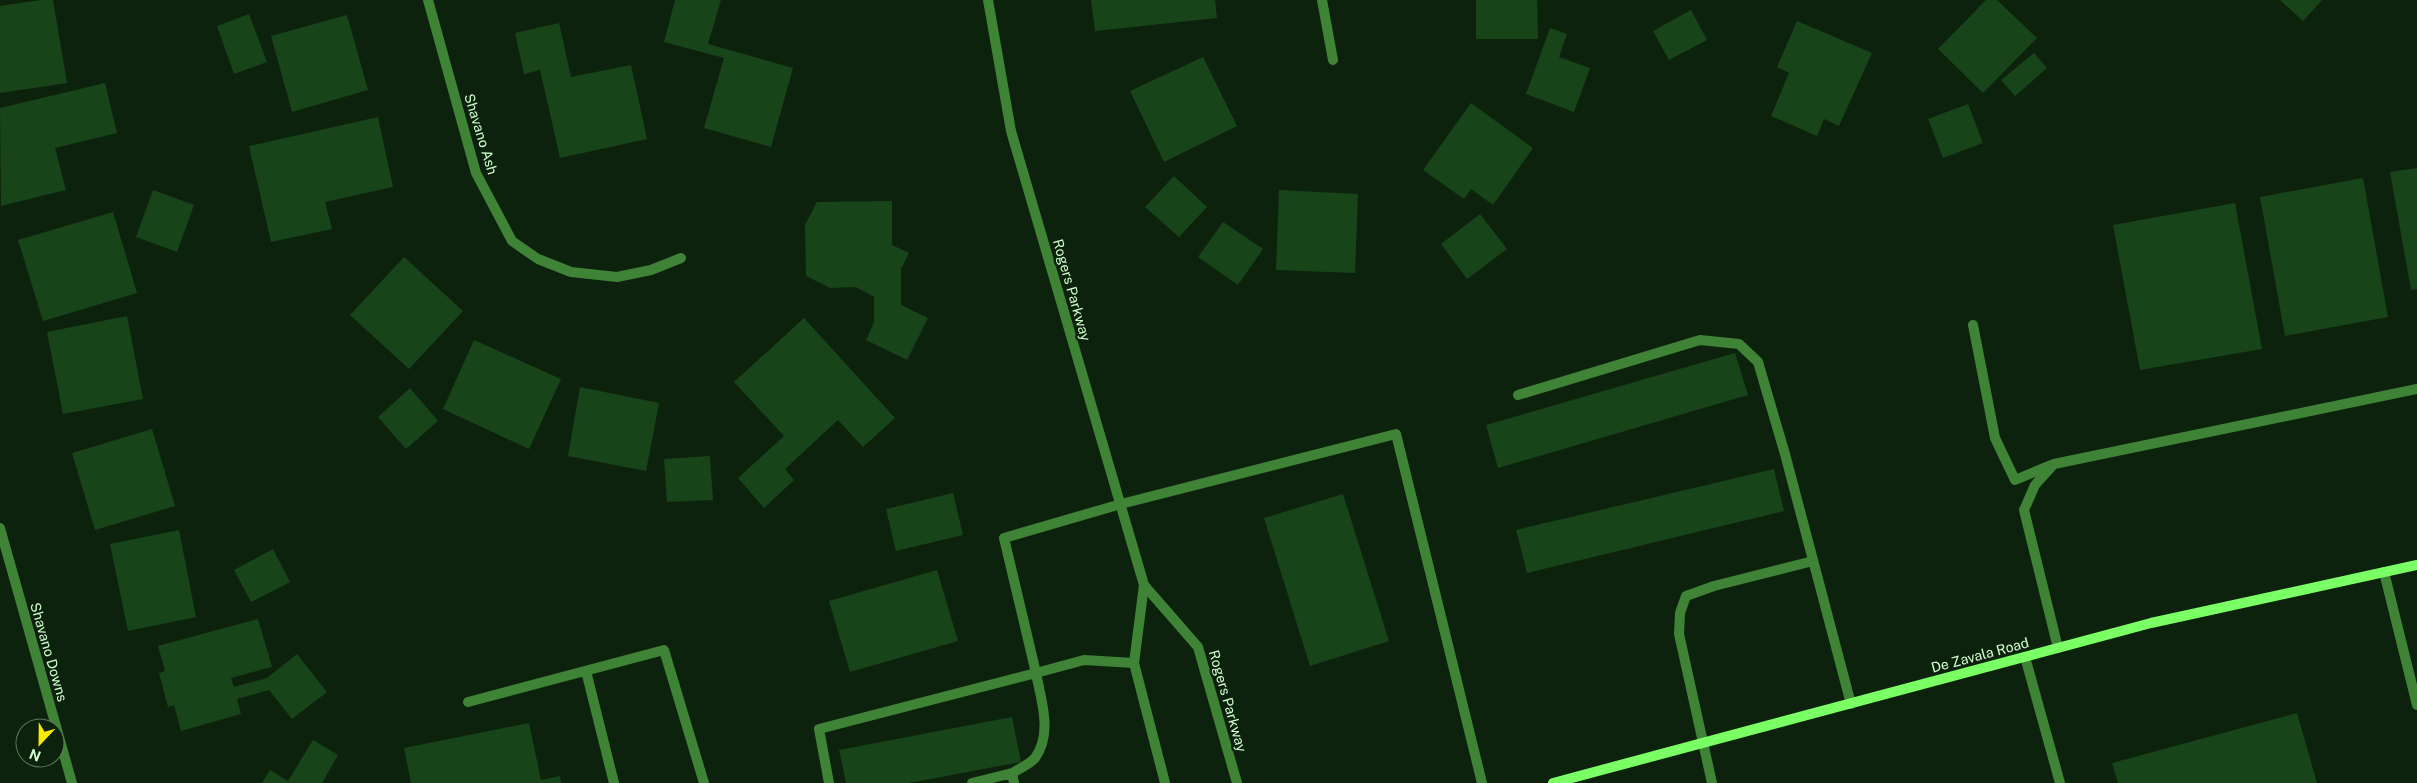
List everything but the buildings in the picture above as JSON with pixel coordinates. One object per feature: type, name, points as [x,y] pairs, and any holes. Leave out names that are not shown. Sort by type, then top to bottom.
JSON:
[{"type":"main road","name":"De Zavala Road","points":[[1553,783],[2151,623],[2417,565]]},
{"type":"street","name":"Shavano Ash","points":[[428,0],[476,173],[512,241],[538,259],[571,272],[617,277],[651,270],[681,258]]},
{"type":"street","name":"Rogers Parkway","points":[[988,0],[1011,131],[1144,585],[1134,663],[1166,783]]},
{"type":"street","points":[[1322,0],[1333,60]]},
{"type":"street","points":[[1974,325],[1995,438],[2015,480],[2054,464],[2417,388]]},
{"type":"street","points":[[1518,395],[1700,340],[1739,344],[1758,362],[1814,561],[1851,704]]},
{"type":"street","points":[[972,783],[1013,778],[1035,758],[1044,737],[1045,720],[1036,673],[1004,538],[1121,504],[1396,434],[1482,783]]},
{"type":"street","points":[[2054,464],[2035,486],[2024,510],[2058,648]]},
{"type":"street","name":"Shavano Downs","points":[[0,528],[72,783]]},
{"type":"street","points":[[1712,783],[1679,634],[1680,613],[1686,596],[1714,586],[1814,561]]},
{"type":"street","points":[[2384,572],[2417,704]]},
{"type":"street","name":"Rogers Parkway","points":[[1144,585],[1198,647],[1237,783]]},
{"type":"street","points":[[468,702],[664,650],[704,783]]},
{"type":"street","points":[[2025,657],[2060,783]]},
{"type":"street","points":[[829,783],[819,729],[1084,660],[1134,663]]},
{"type":"street","points":[[586,672],[614,783]]}]
